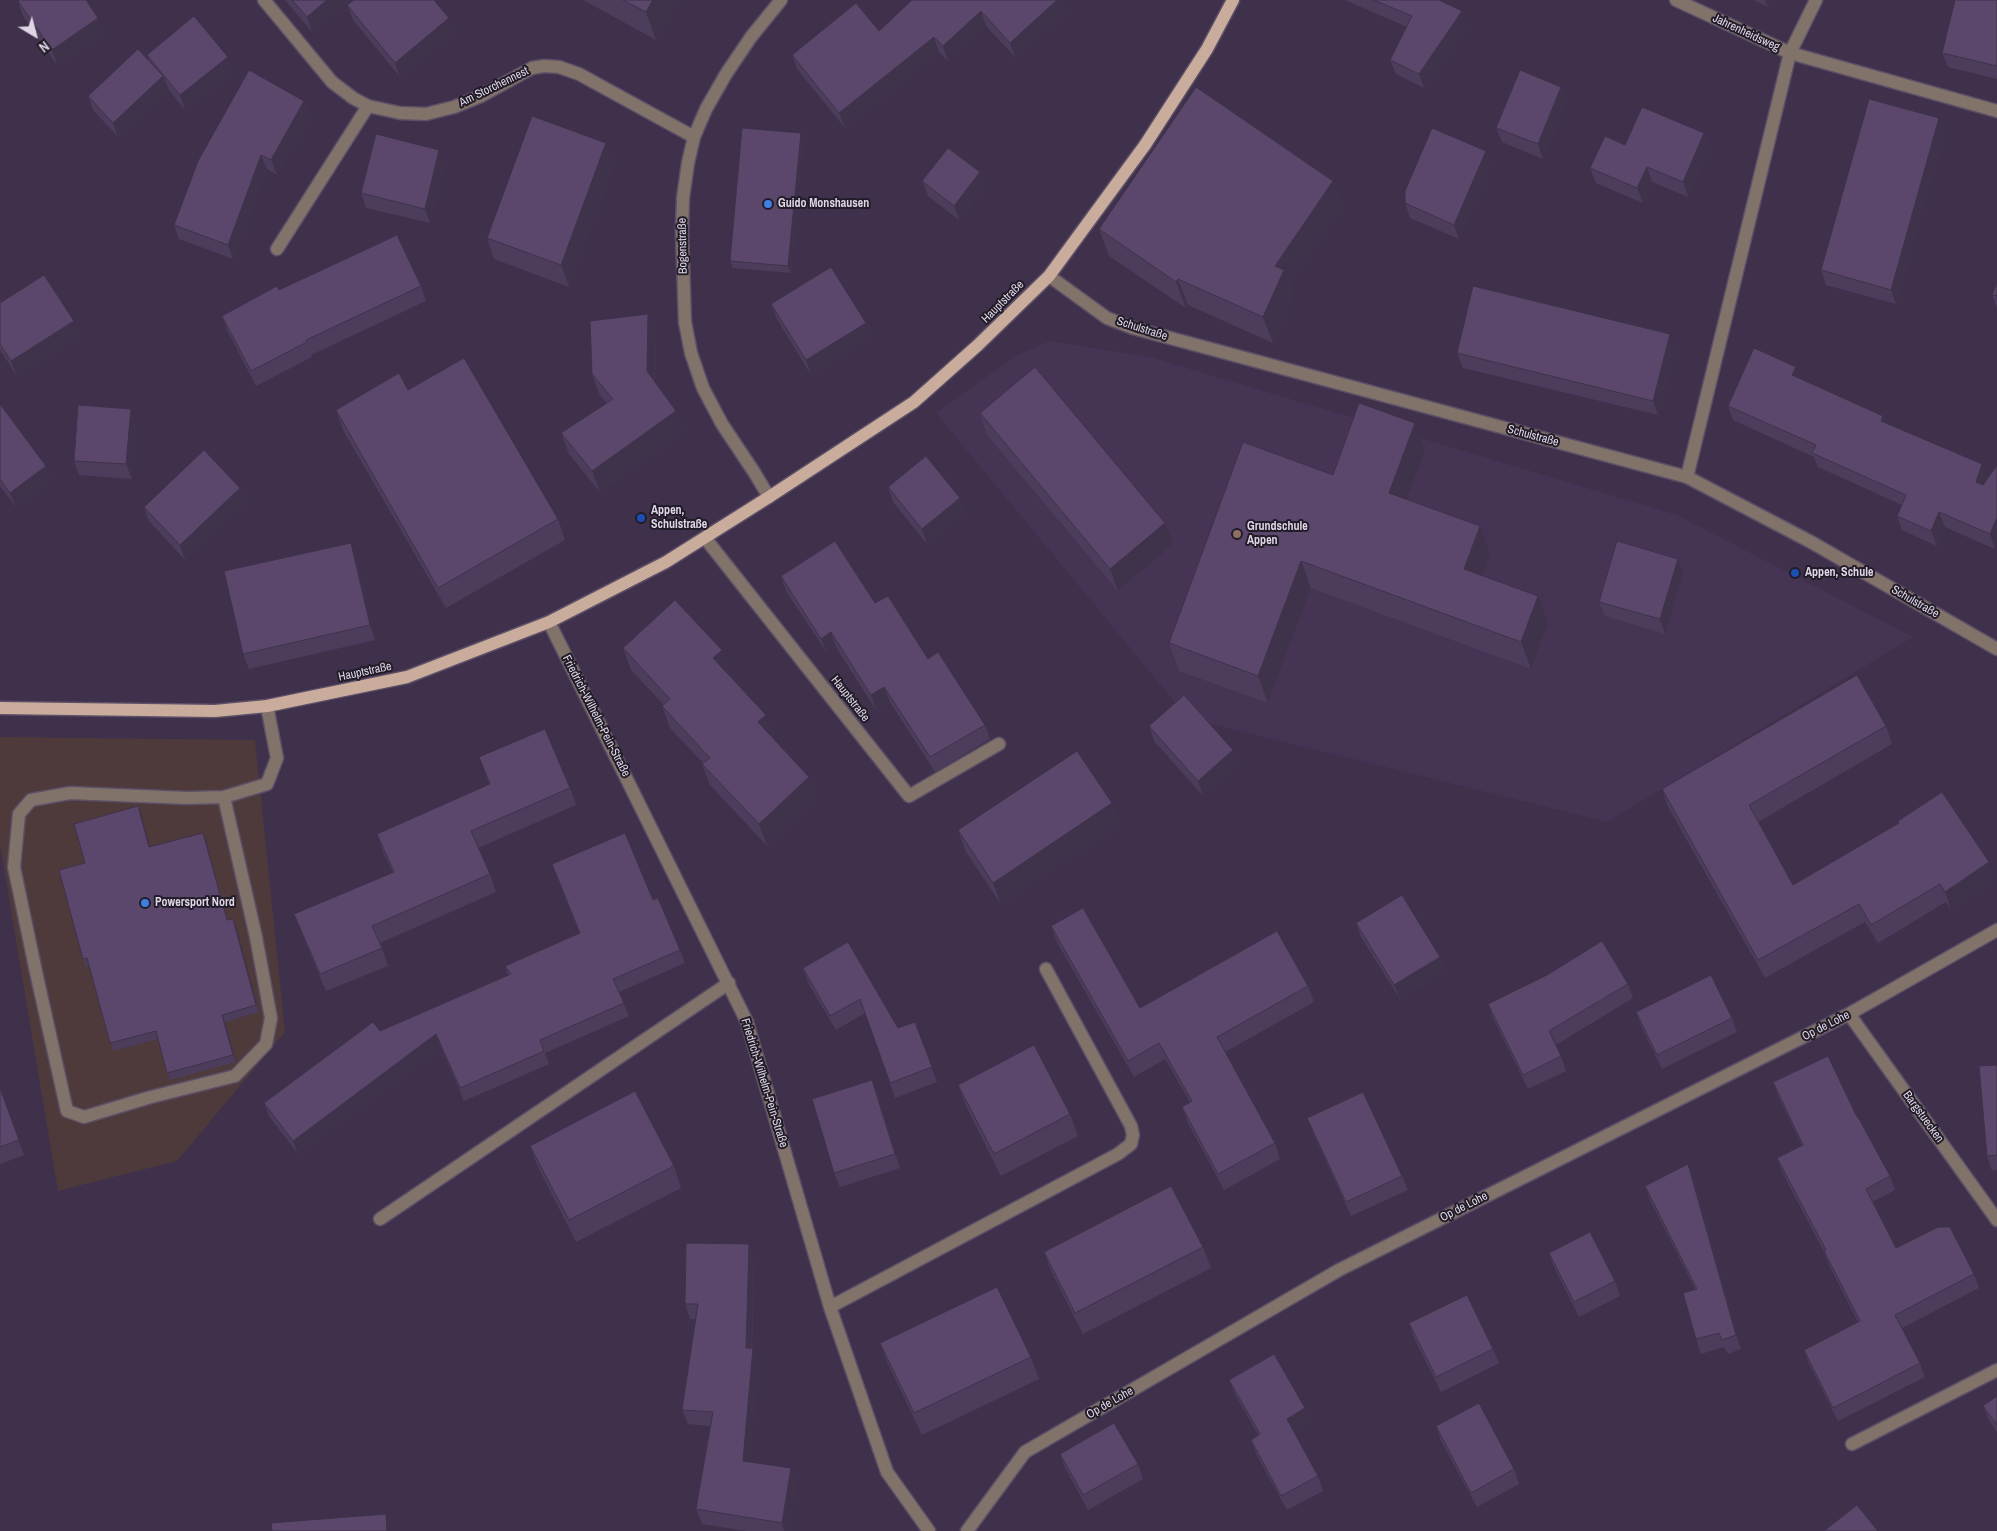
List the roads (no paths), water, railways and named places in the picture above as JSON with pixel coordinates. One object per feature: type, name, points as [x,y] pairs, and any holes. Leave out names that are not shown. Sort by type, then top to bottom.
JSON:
[{"type":"main road","name":"Hauptstraße","points":[[0,708],[215,711],[267,706],[407,677],[549,622],[666,562],[769,498],[914,402],[978,345],[1048,276],[1145,145],[1207,48],[1234,0]]},
{"type":"street","name":"Am Storchennest","points":[[264,0],[332,82],[353,98],[368,106],[400,113],[426,114],[454,107],[481,96],[532,68],[544,66],[559,67],[578,74],[694,137]]},
{"type":"street","name":"Bogenstraße","points":[[769,498],[722,424],[704,388],[691,353],[685,322],[682,232],[683,198],[694,137],[706,109],[726,74],[751,37],[781,0]]},
{"type":"street","name":"Jahrenheidsweg","points":[[1676,0],[1790,53],[1816,0]]},
{"type":"street","points":[[1687,477],[1790,53],[1997,111]]},
{"type":"street","points":[[277,249],[368,106]]},
{"type":"street","name":"Schulstraße","points":[[1048,276],[1107,318],[1133,328],[1687,477],[1811,542],[1997,649]]},
{"type":"street","name":"Hauptstraße","points":[[705,538],[909,796],[999,744]]},
{"type":"street","name":"Friedrich-Wilhelm-Pein-Straße","points":[[549,622],[747,1022],[830,1307],[887,1472],[929,1531]]},
{"type":"street","points":[[224,797],[256,937],[271,1018],[266,1044],[235,1076],[151,1097],[84,1117],[67,1111],[14,867],[18,814],[31,800],[70,793],[186,798],[224,797],[267,784],[277,758],[267,706]]},
{"type":"street","name":"Op de Lohe","points":[[967,1531],[1025,1452],[1339,1270],[1849,1014],[1997,930]]},
{"type":"street","points":[[830,1307],[1125,1150],[1131,1144],[1133,1136],[1131,1126],[1046,969]]},
{"type":"street","points":[[380,1219],[729,983]]},
{"type":"street","name":"Bargstuecken","points":[[1849,1014],[1997,1220]]},
{"type":"street","points":[[1852,1444],[1997,1370]]},
{"type":"place","name":"Guido Monshausen","points":[[768,204]]},
{"type":"place","name":"Appen, Schulstraße","points":[[641,518]]},
{"type":"place","name":"Grundschule Appen","points":[[1237,534]]},
{"type":"place","name":"Appen, Schule","points":[[1795,573]]},
{"type":"place","name":"Powersport Nord","points":[[145,903]]}]
